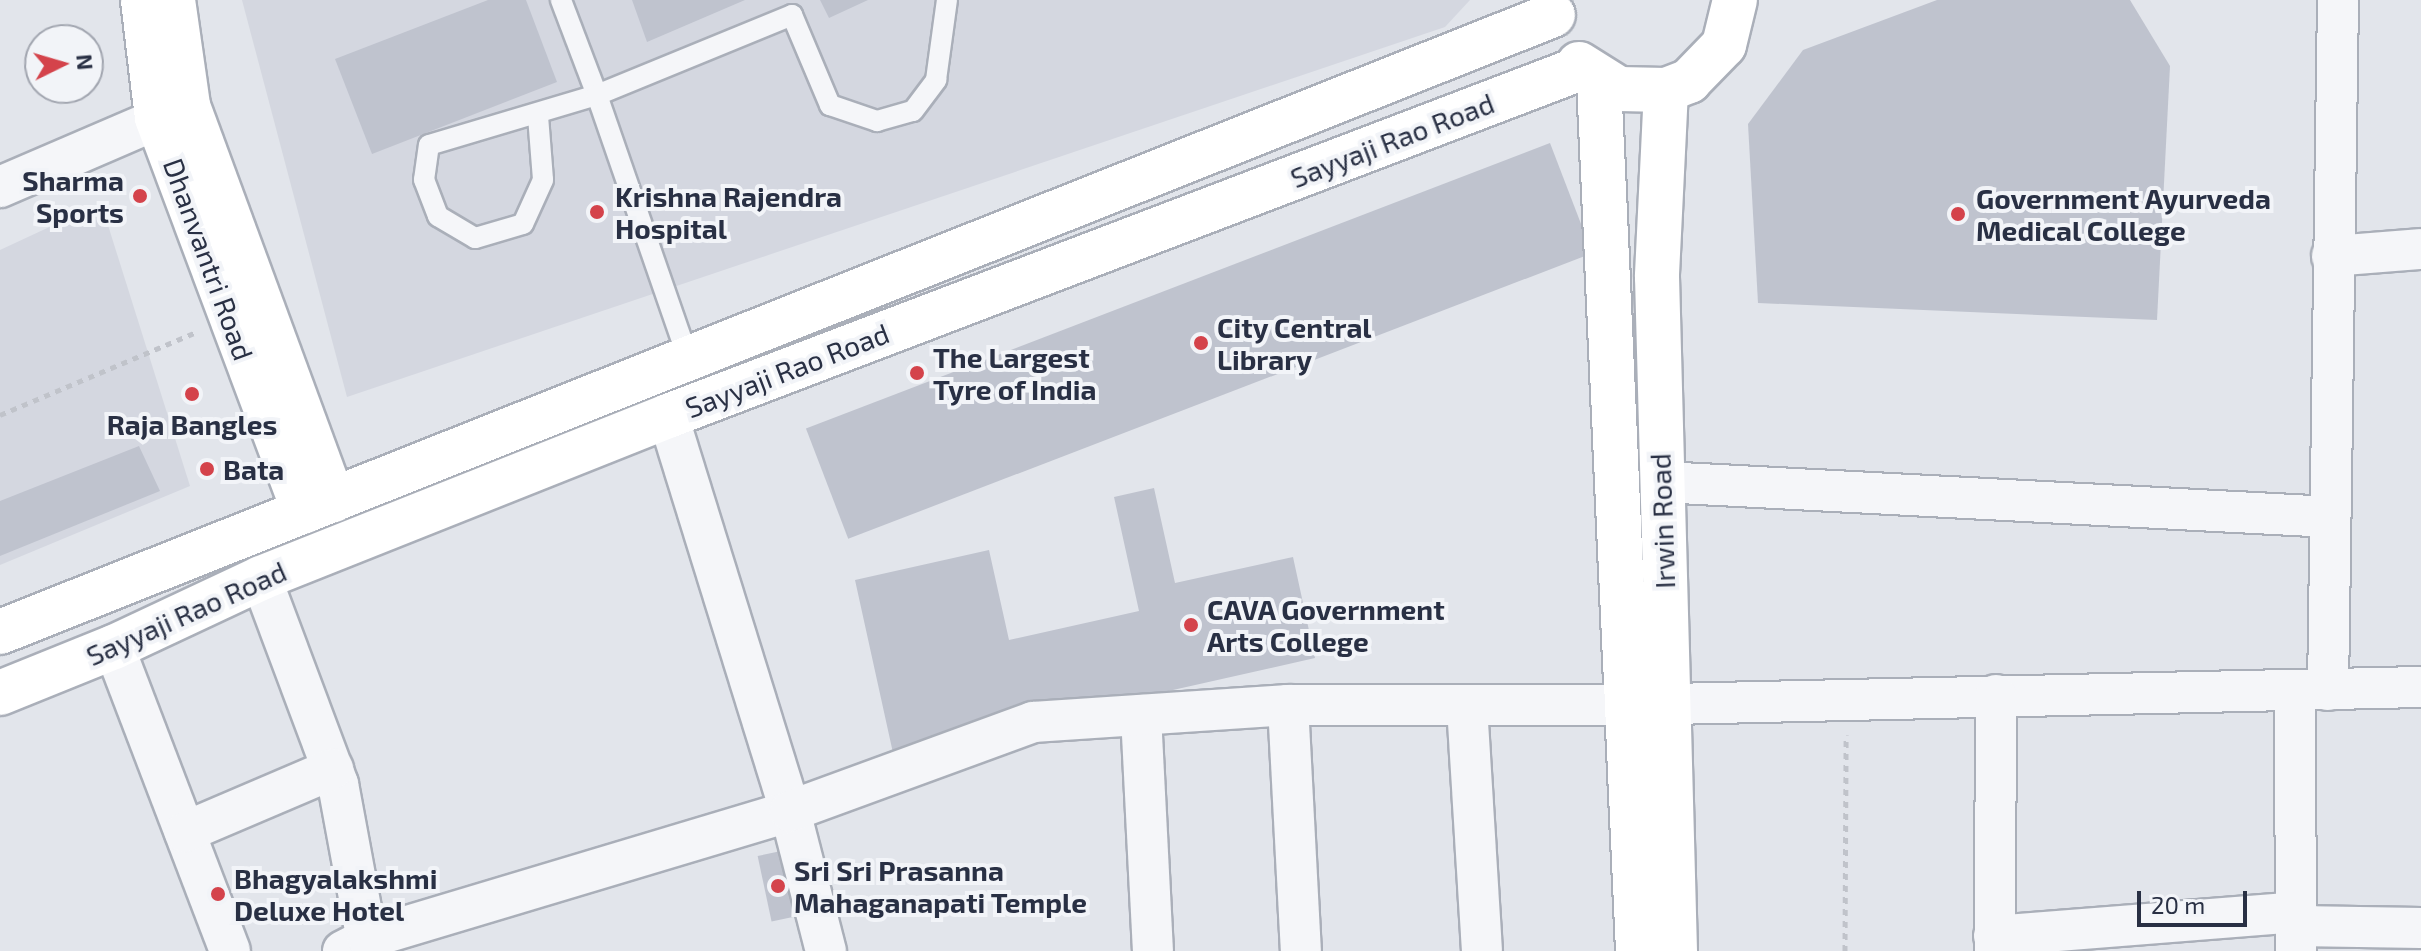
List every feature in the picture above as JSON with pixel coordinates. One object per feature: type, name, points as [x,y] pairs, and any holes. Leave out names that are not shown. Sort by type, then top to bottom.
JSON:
[{"type":"main road","name":"Dhanvantri Road","points":[[143,0],[231,317],[318,506]]},
{"type":"main road","name":"Dhanvantri Road","points":[[173,0],[173,112],[318,506]]},
{"type":"main road","points":[[1553,8],[1563,44],[1590,74],[1619,89],[1666,90],[1709,65],[1724,45],[1735,0]]},
{"type":"main road","name":"Sayyaji Rao Road","points":[[0,632],[1553,8]]},
{"type":"main road","points":[[1590,74],[1648,703],[1638,951]]},
{"type":"main road","name":"Sayyaji Rao Road","points":[[0,693],[114,647],[261,578],[668,416],[1590,74]]},
{"type":"main road","name":"Irwin Road","points":[[1666,90],[1657,277],[1661,482],[1648,703],[1675,951]]},
{"type":"street","points":[[2297,930],[2312,690],[2330,517],[2338,0]]},
{"type":"street","points":[[0,187],[173,112]]},
{"type":"street","points":[[2332,256],[2421,249]]},
{"type":"street","points":[[668,416],[790,811],[826,951]]},
{"type":"street","points":[[1661,482],[2330,517]]},
{"type":"street","points":[[261,578],[333,769],[360,947],[790,811],[1033,722],[1288,705],[1467,706],[2421,687]]},
{"type":"street","points":[[114,647],[230,951]]},
{"type":"street","points":[[1996,695],[1995,943],[2421,928]]},
{"type":"street","points":[[1288,705],[1301,951]]},
{"type":"street","points":[[1467,706],[1482,951]]},
{"type":"street","points":[[1141,715],[1153,951]]},
{"type":"street","points":[[185,832],[333,769]]},
{"type":"lane","points":[[561,0],[688,358]]},
{"type":"lane","points":[[538,116],[543,180],[523,224],[475,238],[438,216],[424,180],[429,145],[538,116],[597,95],[792,15],[830,105],[877,121],[913,111],[936,80],[947,0]]},
{"type":"path","points":[[0,415],[231,317]]},
{"type":"path","points":[[1845,951],[1846,698]]},
{"type":"shaded area","name":"Krishna Rajendra Hospital","points":[[242,0],[1470,0],[1445,27],[347,397]]},
{"type":"shaded area","points":[[101,203],[190,486],[0,565],[0,250]]},
{"type":"building","points":[[488,0],[526,0],[557,82],[372,154],[335,59]]},
{"type":"building","points":[[632,0],[745,0],[647,42]]},
{"type":"building","points":[[820,0],[868,0],[829,18]]},
{"type":"building","name":"Government Ayurveda Medical College","points":[[1937,0],[2130,0],[2170,66],[2157,320],[1758,303],[1748,124],[1803,50]]},
{"type":"building","name":"City Central Library","points":[[1550,143],[1592,253],[848,539],[806,429]]},
{"type":"building","points":[[139,446],[160,491],[0,556],[0,501]]},
{"type":"building","name":"CAVA Government Arts College","points":[[1154,488],[1175,583],[1293,557],[1315,658],[893,753],[855,580],[989,550],[1009,640],[1139,611],[1114,497]]},
{"type":"building","name":"Sri Sri Prasanna Mahaganapati Temple","points":[[786,850],[800,916],[772,922],[758,856]]},
{"type":"place","name":"Sharma Sports","points":[[140,196]]},
{"type":"place","name":"Krishna Rajendra Hospital","points":[[597,212]]},
{"type":"place","name":"Government Ayurveda Medical College","points":[[1958,214]]},
{"type":"place","name":"City Central Library","points":[[1201,343]]},
{"type":"place","name":"The Largest Tyre of India","points":[[917,373]]},
{"type":"place","name":"Raja Bangles","points":[[192,394]]},
{"type":"place","name":"Bata","points":[[207,469]]},
{"type":"place","name":"CAVA Government Arts College","points":[[1191,625]]},
{"type":"place","name":"Sri Sri Prasanna Mahaganapati Temple","points":[[778,886]]},
{"type":"place","name":"Bhagyalakshmi Deluxe Hotel","points":[[218,894]]}]
